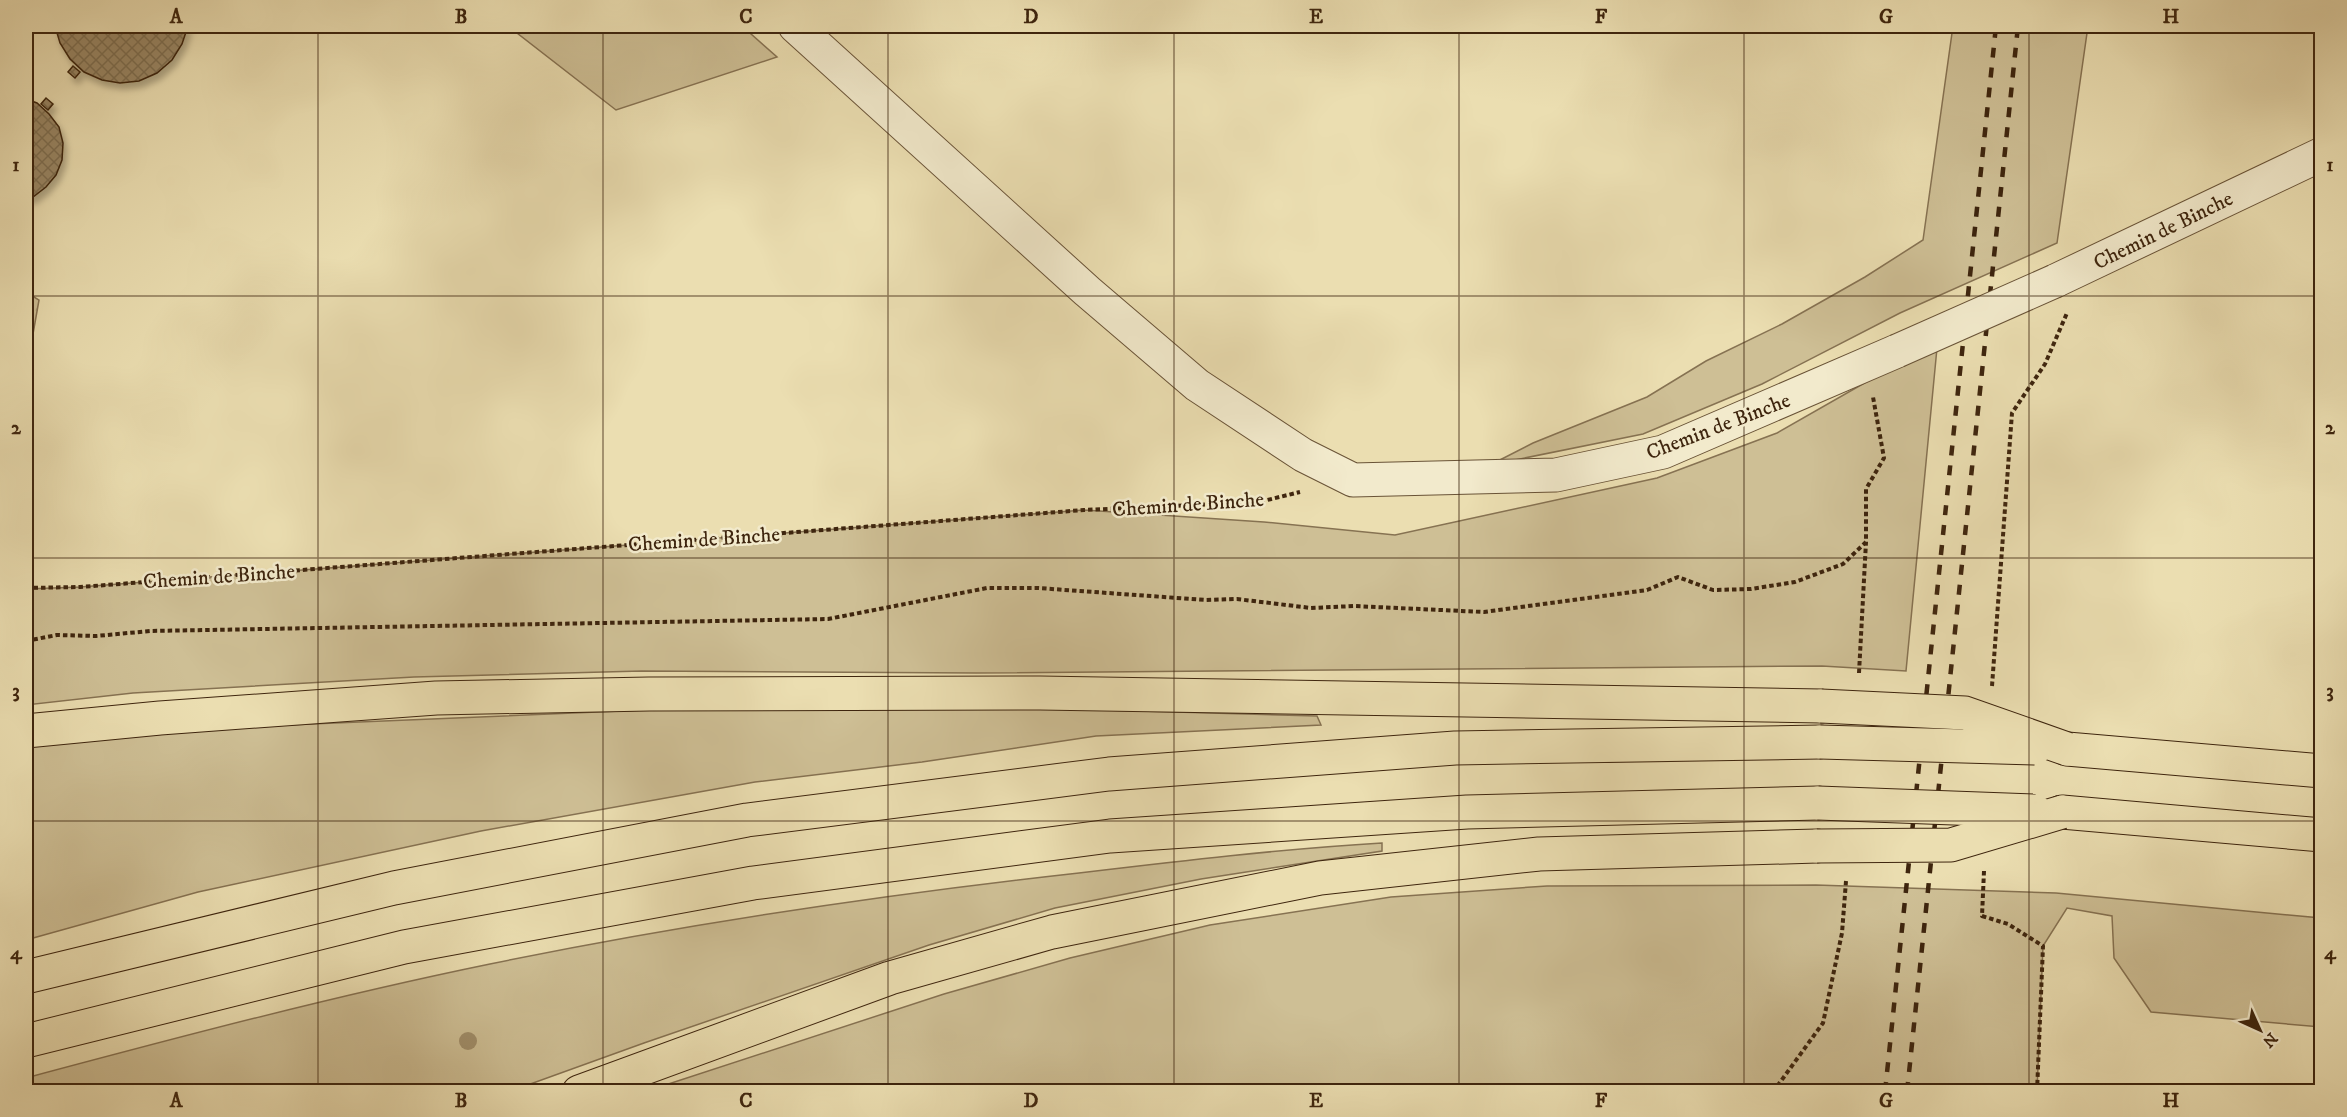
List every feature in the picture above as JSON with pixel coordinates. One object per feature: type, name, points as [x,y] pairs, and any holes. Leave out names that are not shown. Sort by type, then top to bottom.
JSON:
[{"type":"highway","points":[[26,731],[160,718],[436,698],[637,694],[1040,693],[1821,706],[1965,713],[2067,749]]},
{"type":"highway","points":[[26,977],[394,888],[747,820],[1109,774],[1455,748],[1820,742],[2067,749],[2322,771]]},
{"type":"highway","points":[[26,1041],[404,947],[765,881],[1110,836],[1467,812],[1818,803],[2062,812],[2322,835]]},
{"type":"highway","points":[[579,1092],[890,978],[1052,932],[1320,878],[1539,854],[1817,846],[1951,845],[2062,812]]},
{"type":"street","points":[[795,26],[1087,291],[1197,386],[1303,455],[1353,480]]},
{"type":"street","name":"Chemin de Binche","points":[[1353,480],[1556,475],[1663,452],[2058,280],[2322,154]]},
{"type":"path","points":[[1992,696],[2012,413],[2045,364],[2068,312],[2058,280]]},
{"type":"path","points":[[26,641],[57,635],[96,636],[150,631],[828,619],[987,588],[1038,588],[1206,600],[1237,599],[1311,608],[1354,606],[1484,612],[1647,590],[1678,577],[1713,590],[1752,589],[1795,582],[1843,564],[1866,542],[1866,489],[1884,458],[1883,357]]},
{"type":"path","name":"Chemin de Binche","points":[[26,588],[80,587],[1084,510],[1259,502],[1353,480]]},
{"type":"path","points":[[1984,870],[1982,916],[2008,924],[2043,946],[2037,1092]]},
{"type":"green space","points":[[508,26],[742,26],[777,57],[616,110]]},
{"type":"green space","points":[[1953,26],[2088,26],[2057,243],[1900,313],[1762,384],[1643,434],[1490,465],[1533,443],[1647,397],[1706,361],[1782,324],[1865,277],[1923,240]]},
{"type":"green space","points":[[26,292],[39,300],[33,334],[26,337]]},
{"type":"green space","points":[[1937,348],[1906,671],[1822,666],[976,673],[642,671],[414,677],[133,693],[26,705],[26,589],[80,587],[1084,510],[1264,522],[1395,535],[1657,478],[1777,433],[1868,381]]},
{"type":"green space","points":[[998,707],[1317,716],[1321,725],[1096,736],[922,762],[755,782],[481,831],[198,892],[26,940],[26,742],[287,725],[669,709]]},
{"type":"green space","points":[[1382,843],[1382,851],[1201,879],[1055,908],[929,945],[511,1091],[26,1091],[26,1078],[141,1047],[432,976],[636,936],[857,901],[1005,882],[1230,856]]},
{"type":"green space","points":[[1816,885],[2056,893],[2321,918],[2321,1027],[2151,1012],[2114,958],[2112,916],[2067,908],[2043,946],[2037,1091],[647,1091],[944,994],[1070,958],[1210,925],[1391,897],[1547,886]]},
{"type":"building","points":[[55,26],[188,26],[182,44],[172,60],[157,73],[139,81],[120,83],[102,80],[84,72],[70,59],[60,43]]},
{"type":"building","points":[[73,66],[80,72],[75,78],[68,72]]},
{"type":"building","points":[[46,98],[53,104],[48,110],[41,104]]},
{"type":"building","points":[[26,99],[37,103],[49,114],[59,127],[63,143],[62,160],[56,175],[33,197],[26,198]]},
{"type":"railway","points":[[1885,1092],[1996,26]]},
{"type":"railway","points":[[1907,1092],[2018,26]]}]
